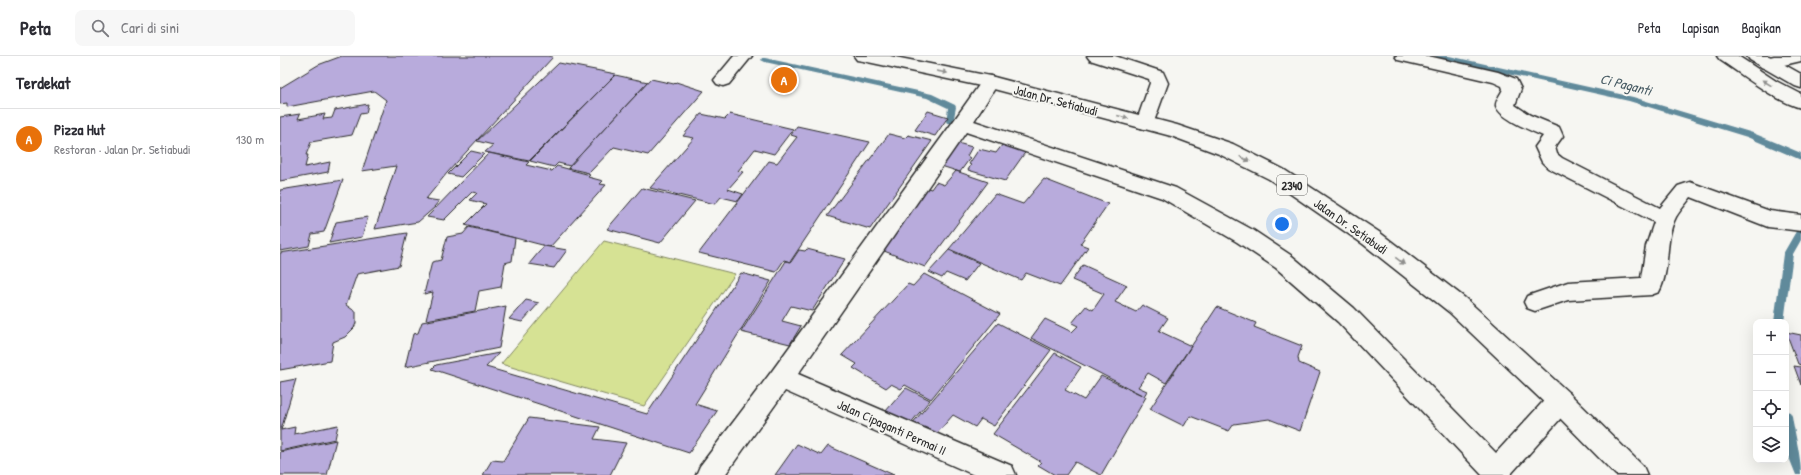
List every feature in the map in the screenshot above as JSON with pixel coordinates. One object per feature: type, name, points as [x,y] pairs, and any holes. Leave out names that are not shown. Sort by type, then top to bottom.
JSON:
[{"type":"street","points":[[723,80],[743,56]]},
{"type":"street","name":"Jalan Dr. Setiabudi","points":[[863,56],[990,82],[1177,132],[1226,150],[1276,174],[1371,238],[1457,305],[1560,401],[1634,475]]},
{"type":"street","points":[[1096,56],[1157,76],[1159,83],[1145,123]]},
{"type":"street","points":[[1404,56],[1504,79],[1510,83],[1512,89],[1505,104],[1506,108],[1523,119],[1552,132],[1553,136],[1545,147],[1549,157],[1555,163],[1654,214],[1662,216],[1666,215]]},
{"type":"street","points":[[1726,56],[1770,85],[1801,102]]},
{"type":"street","points":[[1762,59],[1801,56]]},
{"type":"street","points":[[1762,59],[1801,82]]},
{"type":"street","points":[[709,475],[781,378],[962,124],[990,82]]},
{"type":"street","points":[[962,124],[1170,193],[1245,236],[1284,262],[1346,315],[1495,473],[1560,401]]},
{"type":"street","points":[[1534,302],[1568,291],[1650,286],[1657,246],[1666,215],[1685,191],[1690,189],[1768,219],[1792,222]]},
{"type":"street","name":"Jalan Cipaganti Permai II","points":[[781,378],[1003,475]]},
{"type":"green space","points":[[604,241],[735,274],[644,406],[501,364]]},
{"type":"building","points":[[342,56],[553,57],[447,173],[426,199],[439,201],[435,207],[418,222],[375,229],[396,166],[362,171],[386,100],[374,91],[287,107],[287,103],[280,104],[280,88],[318,65]]},
{"type":"building","points":[[559,63],[616,74],[529,161],[485,152],[493,145],[477,141]]},
{"type":"building","points":[[615,75],[648,82],[570,166],[558,163],[554,167],[530,161]]},
{"type":"building","points":[[651,79],[674,84],[676,82],[704,91],[648,155],[614,147],[589,173],[568,168]]},
{"type":"building","points":[[368,104],[366,113],[360,114],[352,135],[311,142],[306,155],[308,155],[305,167],[330,162],[328,172],[280,181],[280,117],[300,114],[298,119],[325,114],[323,119],[332,118],[335,110]]},
{"type":"building","points":[[928,111],[948,117],[935,136],[915,130]]},
{"type":"building","points":[[701,114],[725,119],[730,114],[793,129],[774,154],[755,149],[738,171],[743,172],[728,189],[743,194],[738,201],[721,197],[715,204],[650,188],[694,138],[683,136]]},
{"type":"building","points":[[797,126],[870,142],[790,262],[784,260],[776,272],[699,253],[769,161],[777,163],[797,137],[791,135]]},
{"type":"building","points":[[889,134],[905,138],[908,135],[932,141],[870,229],[827,216]]},
{"type":"building","points":[[1006,140],[1029,147],[1005,181],[968,170],[971,165],[969,164],[979,149],[996,153]]},
{"type":"building","points":[[954,142],[972,147],[967,156],[970,158],[960,172],[938,165]]},
{"type":"building","points":[[471,151],[484,154],[461,177],[448,174]]},
{"type":"building","points":[[489,153],[529,162],[526,165],[552,171],[557,166],[590,175],[588,177],[603,181],[600,184],[606,185],[550,247],[465,225],[486,204],[470,200],[477,193],[472,192],[444,220],[427,217]]},
{"type":"building","points":[[956,171],[988,182],[925,267],[879,249],[921,186],[931,189],[936,182],[944,185]]},
{"type":"building","points":[[1044,179],[1108,204],[1080,244],[1088,247],[1060,286],[1026,273],[1021,280],[949,249],[995,194],[1023,204]]},
{"type":"building","points":[[343,180],[324,232],[312,234],[309,246],[280,251],[280,190]]},
{"type":"building","points":[[642,188],[695,201],[660,243],[607,229]]},
{"type":"building","points":[[368,217],[362,237],[329,243],[336,222]]},
{"type":"building","points":[[469,227],[515,238],[512,261],[505,263],[501,287],[479,291],[475,311],[426,320],[433,292],[424,294],[432,262],[441,260],[447,237],[463,234]]},
{"type":"building","points":[[407,233],[399,266],[357,274],[346,305],[356,312],[356,323],[354,328],[345,337],[333,342],[330,361],[280,370],[280,253]]},
{"type":"building","points":[[544,246],[567,250],[554,268],[529,264]]},
{"type":"building","points":[[807,249],[845,259],[812,311],[791,306],[782,321],[801,326],[790,344],[741,332],[786,261],[791,262],[799,250],[805,251]]},
{"type":"building","points":[[949,250],[979,263],[965,281],[946,273],[942,278],[929,272]]},
{"type":"building","points":[[1083,265],[1127,285],[1115,302],[1136,312],[1142,305],[1168,318],[1159,331],[1191,346],[1166,383],[1148,373],[1138,387],[1147,391],[1144,396],[1031,338],[1045,319],[1072,332],[1078,326],[1072,323],[1086,306],[1093,310],[1104,294],[1072,280]]},
{"type":"building","points":[[741,273],[771,281],[695,404],[717,411],[689,453],[432,369],[436,365],[499,353],[486,367],[647,414]]},
{"type":"building","points":[[924,274],[1000,314],[931,399],[905,385],[901,389],[891,384],[886,388],[853,368],[857,364],[842,355],[908,284],[913,286]]},
{"type":"building","points":[[526,300],[539,303],[522,322],[509,319]]},
{"type":"building","points":[[506,306],[499,348],[405,367],[413,334],[418,333],[422,322]]},
{"type":"building","points":[[1217,307],[1256,323],[1254,327],[1302,346],[1298,357],[1299,363],[1320,372],[1300,431],[1269,419],[1234,424],[1229,431],[1190,416],[1184,426],[1150,409]]},
{"type":"building","points":[[998,323],[1051,350],[994,426],[981,419],[975,427],[953,415],[933,438],[911,425]]},
{"type":"building","points":[[1789,333],[1801,335],[1801,365],[1798,364],[1789,340]]},
{"type":"building","points":[[1055,353],[1081,367],[1065,390],[1084,400],[1101,376],[1146,397],[1101,475],[1075,462],[1066,475],[1055,475],[1038,465],[1041,462],[993,434]]},
{"type":"building","points":[[1794,366],[1801,367],[1801,385]]},
{"type":"building","points":[[296,379],[281,430],[295,427],[294,434],[338,425],[335,439],[280,451],[280,382]]},
{"type":"building","points":[[906,388],[930,400],[909,425],[885,412]]},
{"type":"building","points":[[529,418],[600,427],[594,439],[626,443],[610,475],[483,475],[492,460],[503,461]]},
{"type":"building","points":[[336,440],[327,475],[280,475],[280,452]]},
{"type":"building","points":[[797,444],[821,455],[828,446],[894,475],[775,475]]},
{"type":"waterway","name":"Ci Paganti","points":[[1439,56],[1630,99],[1750,135],[1801,157]]},
{"type":"waterway","points":[[765,60],[929,96],[952,107],[950,121]]},
{"type":"waterway","name":"Ci Paganti","points":[[1779,319],[1788,254],[1801,231]]},
{"type":"waterway","name":"Ci Paganti","points":[[1788,427],[1792,451],[1801,473]]},
{"type":"place","name":"Pizza Hut","points":[[784,80]]}]
